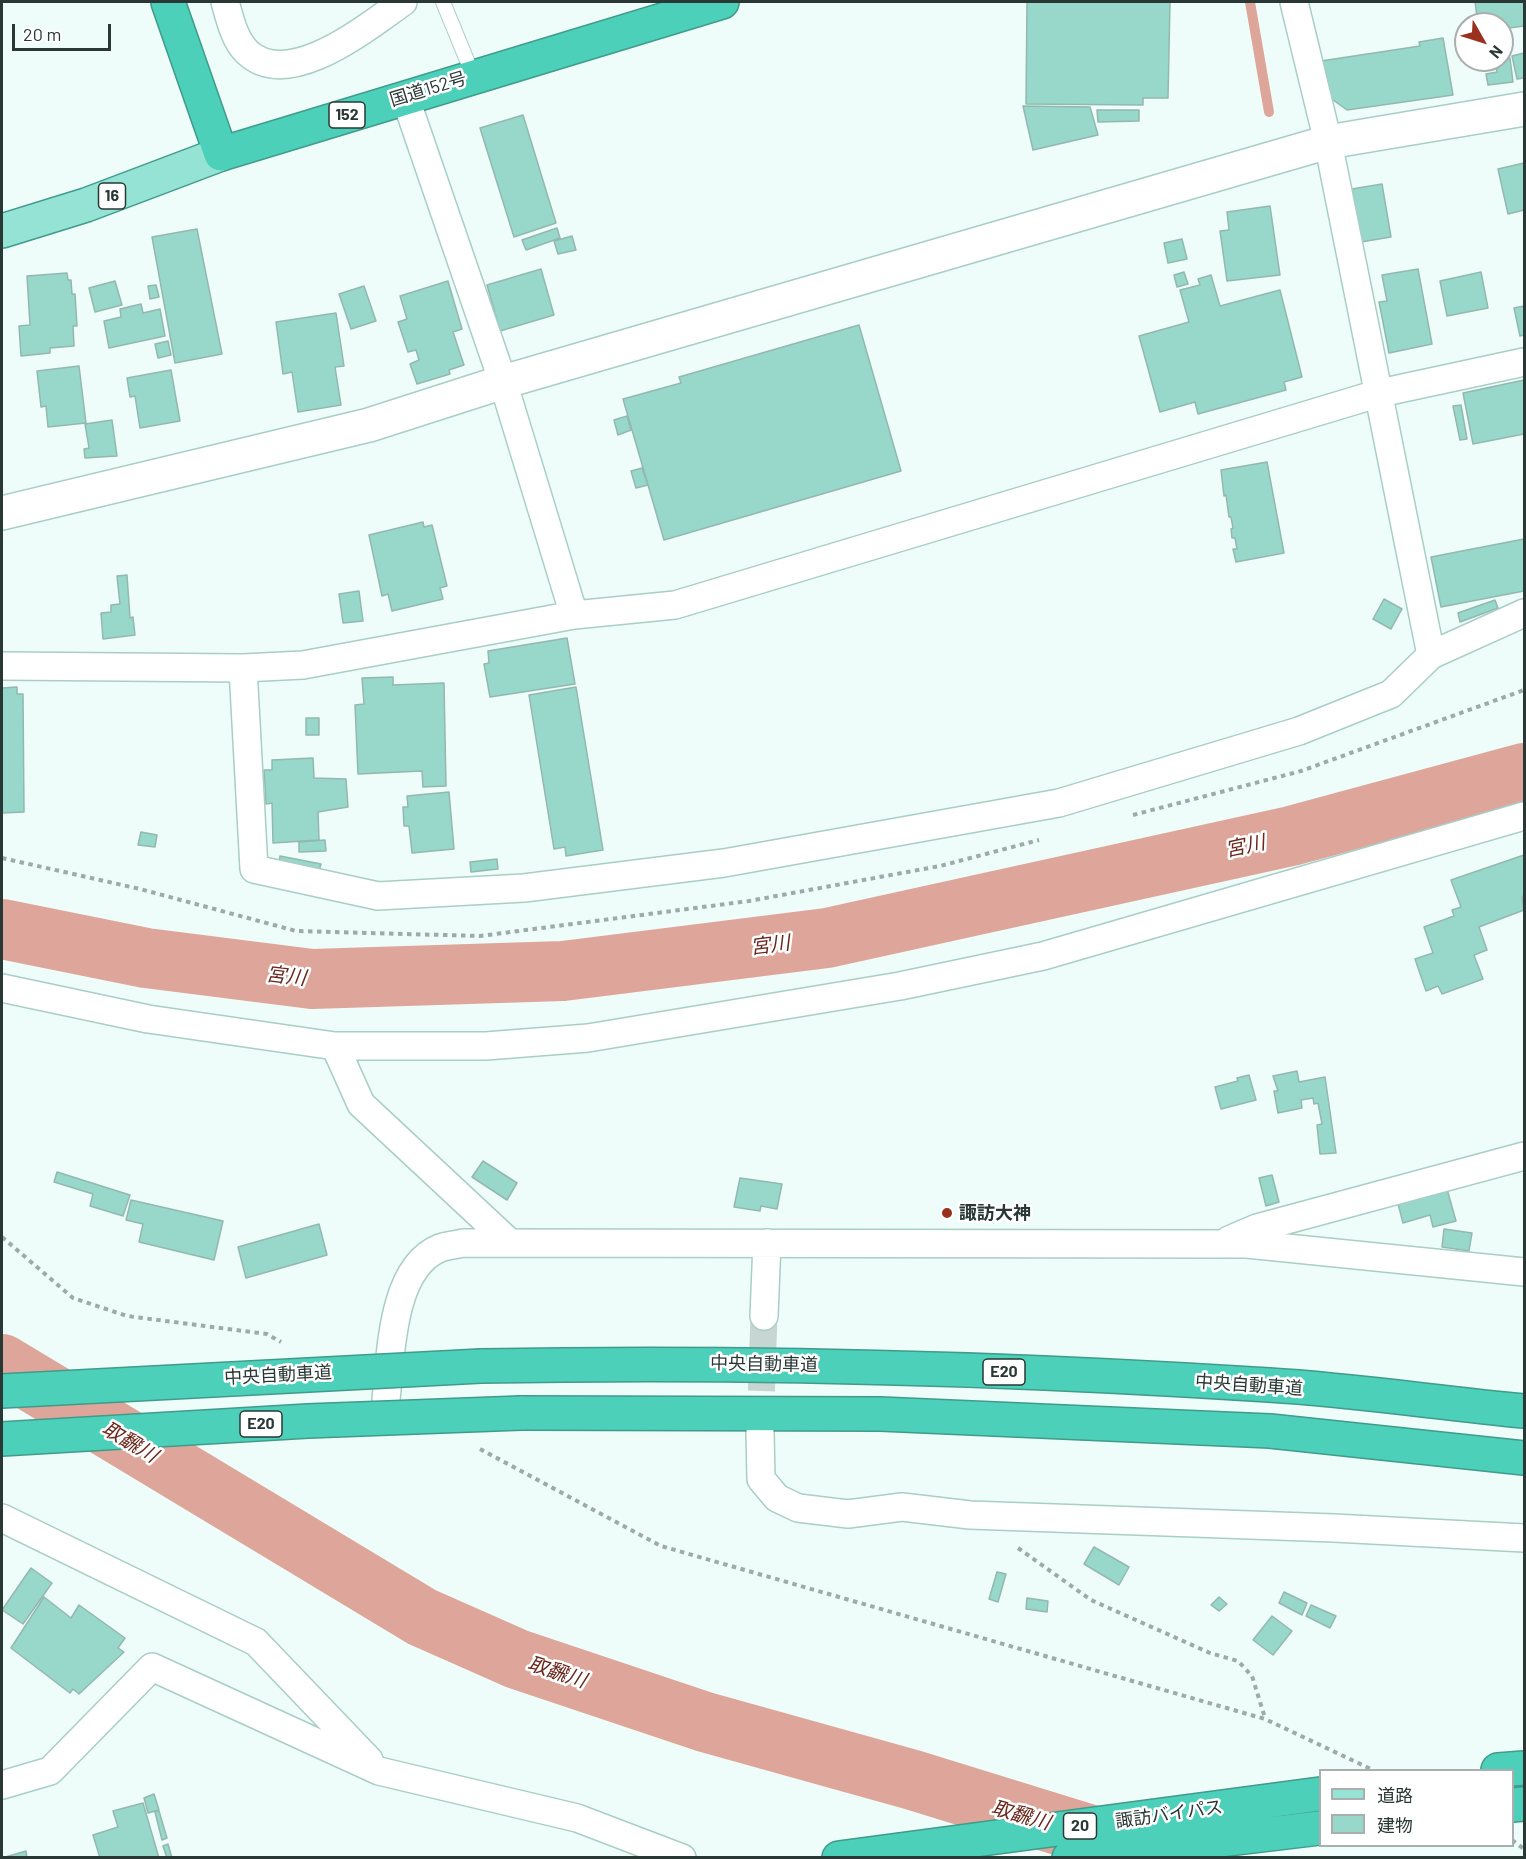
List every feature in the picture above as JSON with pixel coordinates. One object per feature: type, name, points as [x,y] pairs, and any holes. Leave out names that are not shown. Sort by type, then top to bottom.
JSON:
[{"type":"highway","points":[[168,2],[221,154]]},
{"type":"highway","name":"国道152号","points":[[221,154],[473,75],[722,2]]},
{"type":"highway","name":"中央自動車道","points":[[2,1391],[482,1366],[642,1363],[883,1366],[1271,1385],[1524,1411]]},
{"type":"highway","name":"E20","points":[[2,1439],[308,1421],[521,1413],[892,1414],[1270,1431],[1524,1458]]},
{"type":"highway","name":"諏訪バイパス","points":[[839,1857],[1319,1794]]},
{"type":"highway","name":"諏訪バイパス","points":[[1069,1857],[1319,1828]]},
{"type":"main road","name":"16","points":[[2,231],[86,205],[221,154]]},
{"type":"street","points":[[225,2],[234,33],[248,52],[268,63],[292,65],[322,54],[403,2]]},
{"type":"street","points":[[1294,2],[1328,141],[1431,655]]},
{"type":"street","points":[[405,97],[503,382],[574,615]]},
{"type":"street","points":[[2,513],[369,425],[503,382],[1328,141],[1524,109]]},
{"type":"street","points":[[2,666],[243,668],[303,665],[574,615],[675,605],[1380,393],[1524,362]]},
{"type":"street","points":[[243,668],[254,869],[378,896],[524,888],[724,863],[1059,803],[1320,722],[1391,694],[1431,655],[1524,613]]},
{"type":"street","points":[[2,988],[148,1018],[335,1046],[486,1046],[588,1038],[900,986],[1043,956],[1524,816]]},
{"type":"street","points":[[335,1046],[361,1104],[509,1242]]},
{"type":"street","points":[[1221,1244],[1257,1228],[1524,1156]]},
{"type":"street","points":[[386,1400],[398,1301],[418,1266],[439,1249],[463,1243],[1259,1245],[1524,1272]]},
{"type":"street","points":[[764,1316],[766,1243]]},
{"type":"street","points":[[760,1432],[761,1479],[777,1498],[798,1508],[848,1514],[902,1507],[970,1515],[1334,1528],[1524,1538]]},
{"type":"street","points":[[2,1518],[256,1642],[379,1771]]},
{"type":"street","points":[[2,1785],[50,1771],[152,1667],[379,1771],[577,1818],[682,1857]]},
{"type":"lane","points":[[443,2],[473,75]]},
{"type":"path","points":[[2,1237],[73,1298],[127,1316],[267,1334],[287,1345]]},
{"type":"path","points":[[476,1447],[661,1546],[1265,1719],[1370,1769]]},
{"type":"path","points":[[1017,1548],[1091,1600],[1210,1653],[1238,1661],[1252,1676],[1265,1719]]},
{"type":"building","points":[[1027,2],[1170,2],[1168,98],[1143,98],[1143,105],[1026,104]]},
{"type":"building","points":[[1475,2],[1524,2],[1524,26],[1514,27],[1514,12],[1476,12]]},
{"type":"building","points":[[1443,38],[1453,95],[1347,110],[1326,95],[1321,61],[1420,46],[1419,42]]},
{"type":"building","points":[[1524,53],[1524,78],[1517,79],[1514,56]]},
{"type":"building","points":[[1512,72],[1513,82],[1488,85],[1486,74]]},
{"type":"building","points":[[1023,106],[1090,107],[1098,135],[1033,150]]},
{"type":"building","points":[[1097,110],[1139,110],[1139,121],[1098,122]]},
{"type":"building","points":[[523,115],[556,223],[514,237],[480,128]]},
{"type":"building","points":[[1524,163],[1524,210],[1508,214],[1498,169]]},
{"type":"building","points":[[1382,184],[1391,237],[1361,242],[1352,189]]},
{"type":"building","points":[[1270,206],[1280,275],[1227,281],[1220,231],[1229,230],[1227,212]]},
{"type":"building","points":[[557,228],[560,238],[526,250],[522,240]]},
{"type":"building","points":[[197,229],[222,354],[175,363],[152,237]]},
{"type":"building","points":[[572,236],[576,250],[558,254],[554,241]]},
{"type":"building","points":[[1182,239],[1187,259],[1168,263],[1164,243]]},
{"type":"building","points":[[541,269],[554,315],[500,331],[487,285]]},
{"type":"building","points":[[1418,269],[1432,344],[1389,353],[1379,302],[1387,301],[1382,275]]},
{"type":"building","points":[[1184,272],[1188,284],[1177,287],[1174,275]]},
{"type":"building","points":[[1481,272],[1488,308],[1447,316],[1440,281]]},
{"type":"building","points":[[67,273],[68,280],[71,280],[72,294],[75,294],[77,326],[73,326],[74,346],[50,348],[50,353],[21,356],[19,326],[30,325],[27,276]]},
{"type":"building","points":[[1211,275],[1220,306],[1280,290],[1302,377],[1284,382],[1286,390],[1198,414],[1195,402],[1160,412],[1139,336],[1189,322],[1180,290],[1200,285],[1198,279]]},
{"type":"building","points":[[115,281],[122,305],[95,312],[89,288]]},
{"type":"building","points":[[448,281],[462,329],[453,332],[464,365],[449,370],[450,374],[417,384],[410,364],[419,360],[416,350],[408,352],[398,322],[407,319],[400,296]]},
{"type":"building","points":[[156,285],[159,297],[150,299],[148,286]]},
{"type":"building","points":[[364,286],[376,321],[351,329],[339,294]]},
{"type":"building","points":[[141,304],[143,313],[160,309],[165,336],[109,348],[104,321],[121,317],[120,309]]},
{"type":"building","points":[[1524,306],[1524,335],[1520,336],[1514,308]]},
{"type":"building","points":[[336,313],[344,366],[335,367],[341,405],[298,412],[292,372],[283,374],[276,322]]},
{"type":"building","points":[[859,325],[901,471],[664,540],[623,399],[681,383],[679,377]]},
{"type":"building","points":[[168,341],[171,355],[158,358],[155,344]]},
{"type":"building","points":[[79,366],[86,423],[48,427],[46,406],[41,407],[37,371]]},
{"type":"building","points":[[171,370],[180,421],[140,428],[135,396],[130,397],[127,378]]},
{"type":"building","points":[[1524,380],[1524,434],[1473,444],[1463,393]]},
{"type":"building","points":[[1461,405],[1467,439],[1460,440],[1453,406]]},
{"type":"building","points":[[627,416],[631,430],[618,435],[614,420]]},
{"type":"building","points":[[112,420],[117,456],[85,458],[84,449],[89,448],[85,424]]},
{"type":"building","points":[[1267,462],[1284,553],[1236,562],[1233,549],[1237,549],[1235,538],[1232,538],[1231,529],[1233,528],[1226,495],[1224,496],[1221,470]]},
{"type":"building","points":[[642,468],[648,485],[636,488],[631,471]]},
{"type":"building","points":[[423,522],[424,527],[432,525],[447,586],[440,588],[443,599],[392,611],[388,594],[382,596],[369,535]]},
{"type":"building","points":[[1524,539],[1524,591],[1441,607],[1431,557]]},
{"type":"building","points":[[127,575],[130,618],[133,617],[135,635],[103,639],[101,613],[111,612],[111,605],[120,604],[117,576]]},
{"type":"building","points":[[359,591],[363,621],[343,623],[339,594]]},
{"type":"building","points":[[1384,599],[1402,609],[1391,629],[1373,619]]},
{"type":"building","points":[[1495,600],[1498,608],[1460,622],[1458,613]]},
{"type":"building","points":[[567,638],[575,684],[490,697],[484,664],[489,663],[488,651]]},
{"type":"building","points":[[393,677],[393,685],[444,683],[446,786],[423,787],[422,771],[358,774],[355,705],[364,704],[362,678]]},
{"type":"building","points":[[17,687],[17,694],[23,694],[24,812],[2,813],[2,688]]},
{"type":"building","points":[[576,687],[603,850],[566,856],[565,847],[554,849],[529,695]]},
{"type":"building","points":[[306,718],[319,718],[319,735],[306,735]]},
{"type":"building","points":[[313,758],[314,778],[346,779],[348,807],[318,812],[319,840],[273,843],[272,803],[266,804],[264,770],[272,770],[272,760]]},
{"type":"building","points":[[449,792],[454,849],[412,853],[409,826],[404,826],[403,807],[408,807],[407,796]]},
{"type":"building","points":[[141,832],[157,835],[155,847],[138,845]]},
{"type":"building","points":[[325,840],[326,851],[299,852],[299,842]]},
{"type":"building","points":[[1524,855],[1524,895],[1522,897],[1524,910],[1479,927],[1487,950],[1474,955],[1483,979],[1442,994],[1438,986],[1426,991],[1415,959],[1433,953],[1424,927],[1454,916],[1452,910],[1461,907],[1451,880]]},
{"type":"building","points":[[280,856],[321,864],[319,871],[279,863]]},
{"type":"building","points":[[497,859],[498,869],[471,872],[470,862]]},
{"type":"building","points":[[1297,1071],[1299,1082],[1325,1077],[1336,1153],[1320,1154],[1317,1125],[1322,1124],[1318,1103],[1314,1104],[1313,1098],[1301,1100],[1302,1108],[1278,1113],[1274,1091],[1278,1091],[1273,1076]]},
{"type":"building","points":[[1249,1075],[1256,1100],[1221,1109],[1215,1087],[1238,1081],[1237,1078]]},
{"type":"building","points":[[483,1161],[517,1183],[507,1200],[472,1177]]},
{"type":"building","points":[[57,1172],[130,1195],[123,1216],[90,1206],[93,1194],[54,1182]]},
{"type":"building","points":[[1272,1175],[1279,1202],[1266,1206],[1259,1178]]},
{"type":"building","points":[[740,1178],[782,1184],[777,1209],[761,1206],[760,1211],[734,1207]]},
{"type":"building","points":[[1445,1182],[1456,1221],[1433,1227],[1430,1215],[1403,1223],[1396,1196]]},
{"type":"building","points":[[131,1200],[223,1221],[214,1260],[139,1242],[143,1224],[126,1220]]},
{"type":"building","points":[[319,1224],[327,1255],[246,1278],[238,1247]]},
{"type":"building","points":[[1444,1229],[1472,1233],[1469,1251],[1442,1247]]},
{"type":"building","points":[[1094,1547],[1129,1567],[1119,1585],[1084,1564]]},
{"type":"building","points":[[31,1568],[52,1583],[23,1624],[2,1610]]},
{"type":"building","points":[[997,1572],[1006,1574],[998,1602],[989,1599]]},
{"type":"building","points":[[1284,1592],[1307,1603],[1302,1615],[1279,1603]]},
{"type":"building","points":[[44,1597],[71,1618],[79,1605],[125,1638],[118,1648],[124,1652],[79,1694],[73,1689],[70,1693],[11,1648]]},
{"type":"building","points":[[1219,1597],[1227,1604],[1219,1611],[1211,1605]]},
{"type":"building","points":[[1027,1598],[1048,1601],[1047,1612],[1026,1609]]},
{"type":"building","points":[[1311,1605],[1336,1616],[1330,1628],[1306,1616]]},
{"type":"building","points":[[1272,1616],[1292,1631],[1273,1655],[1253,1640]]},
{"type":"building","points":[[154,1794],[159,1810],[148,1813],[144,1798]]},
{"type":"building","points":[[143,1803],[159,1858],[100,1858],[93,1835],[118,1827],[113,1811]]},
{"type":"building","points":[[159,1811],[167,1838],[162,1840],[155,1812]]},
{"type":"building","points":[[168,1844],[172,1858],[167,1858],[163,1846]]},
{"type":"building","points":[[26,1851],[27,1858],[2,1858]]},
{"type":"waterway","points":[[1250,2],[1269,112]]},
{"type":"waterway","name":"宮川","points":[[2,929],[146,958],[312,979],[563,971],[827,938],[1291,836],[1524,773]]},
{"type":"waterway","name":"取飜川","points":[[2,1364],[422,1617],[517,1659],[705,1722],[913,1780],[1107,1840]]},
{"type":"tunnel","points":[[760,1432],[764,1316]]},
{"type":"place","name":"諏訪大神","points":[[947,1213]]}]
